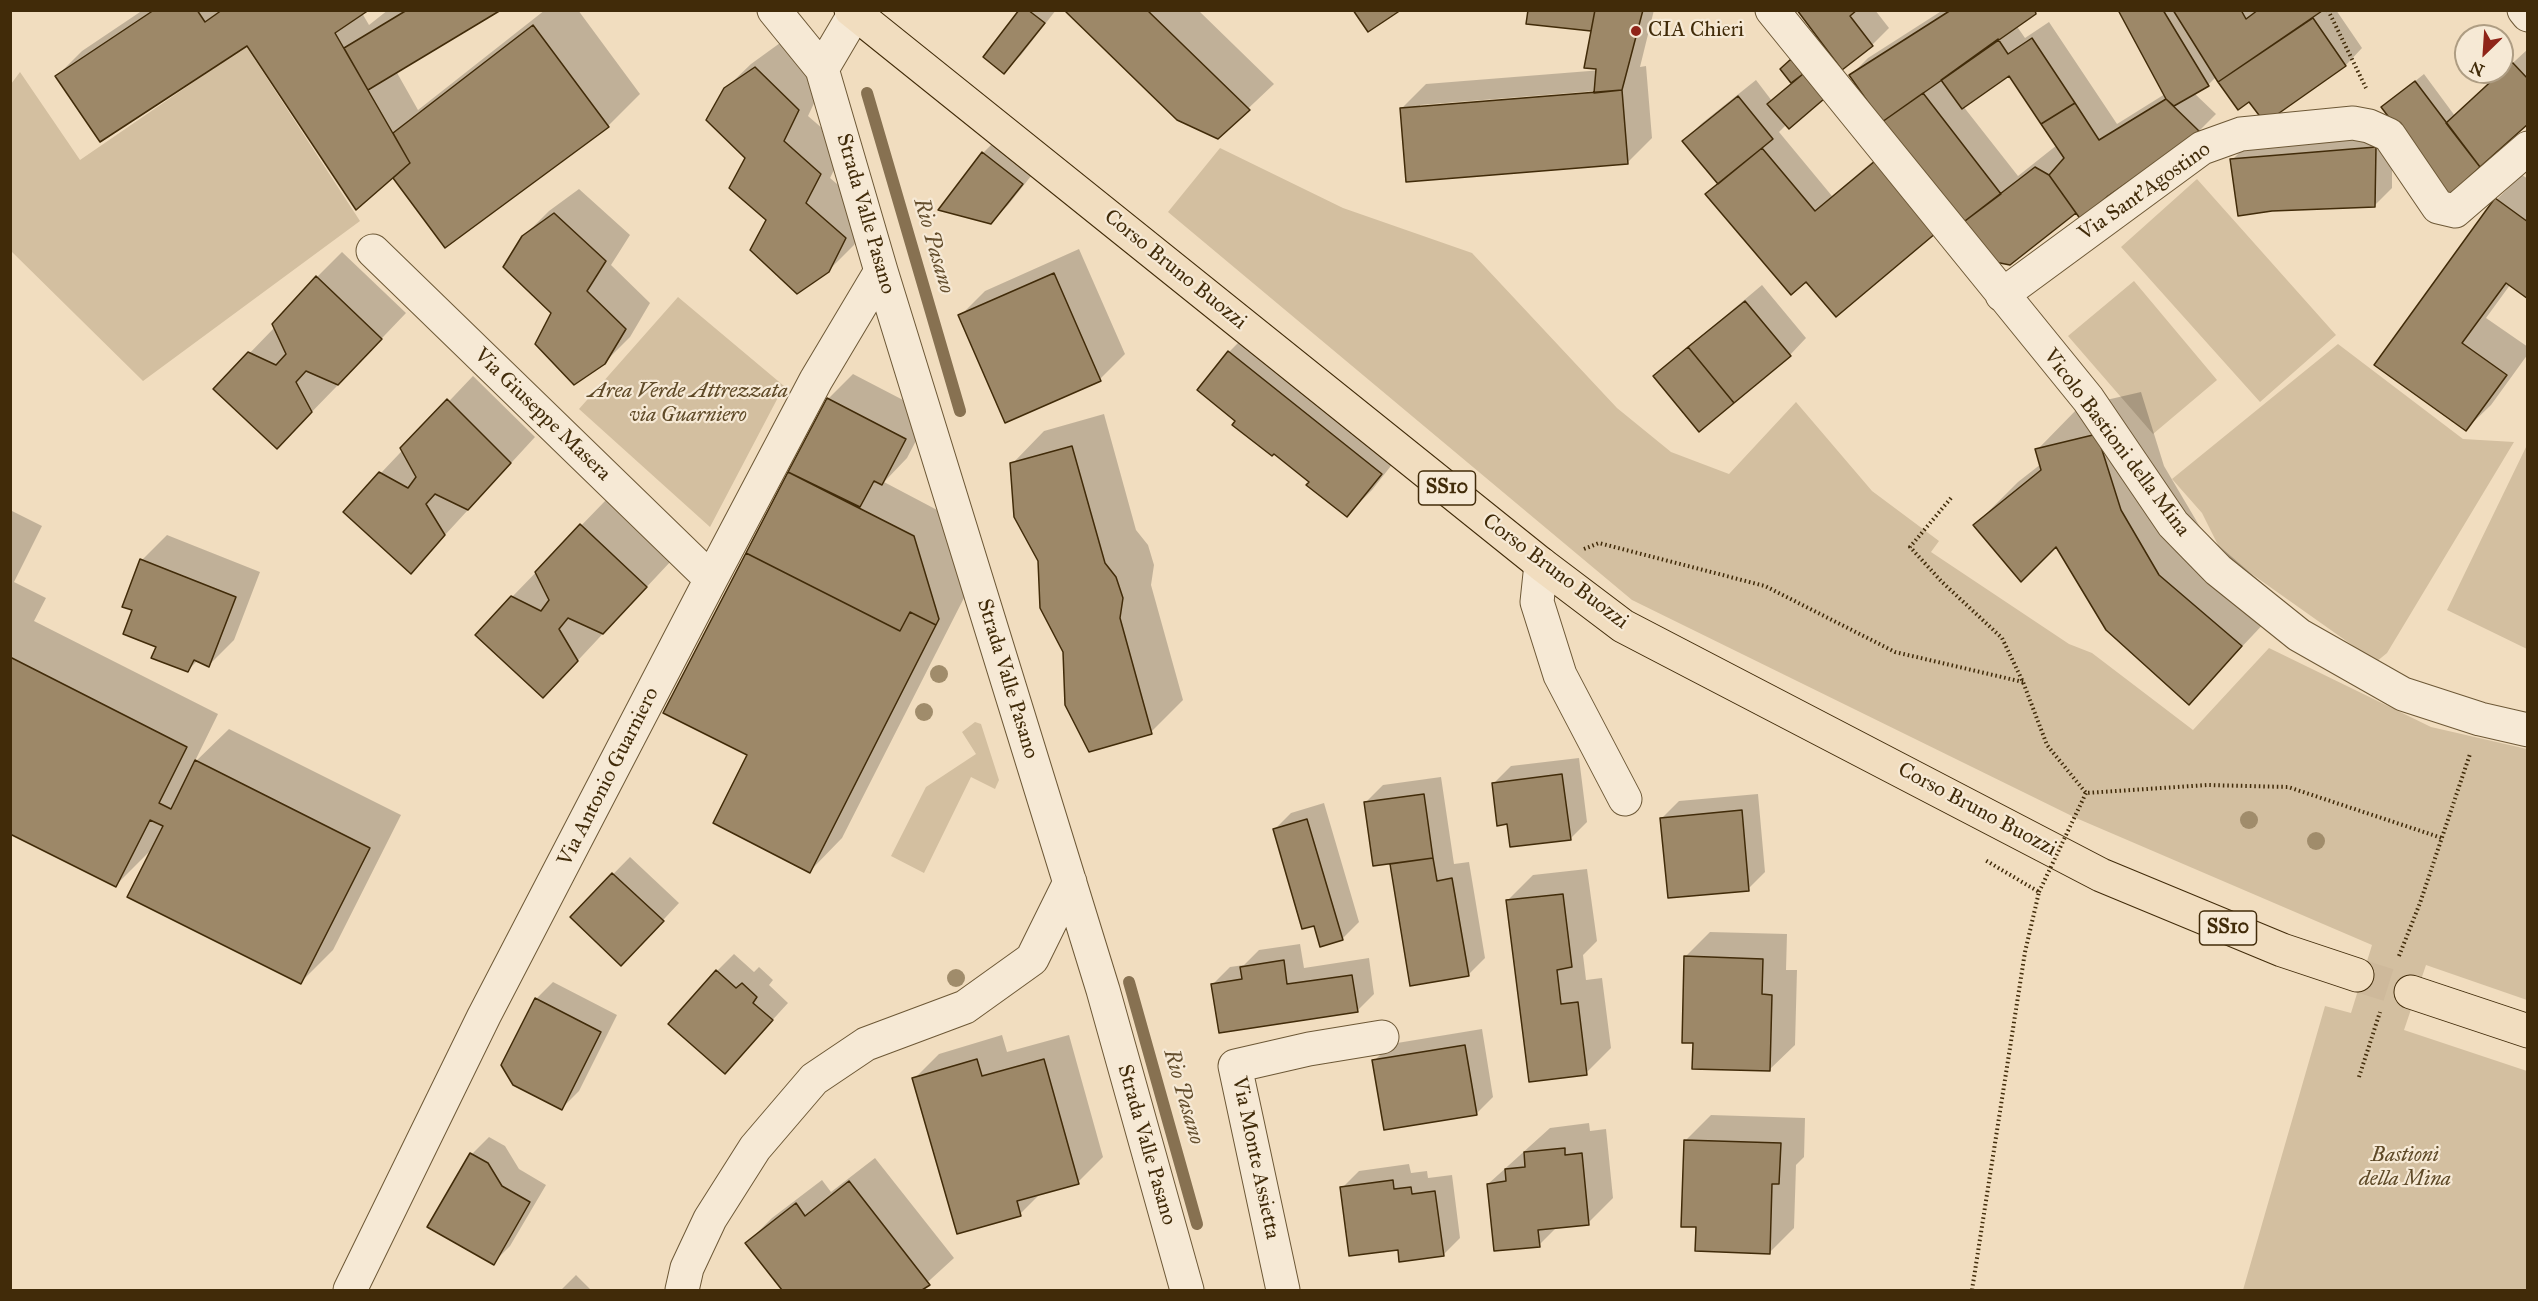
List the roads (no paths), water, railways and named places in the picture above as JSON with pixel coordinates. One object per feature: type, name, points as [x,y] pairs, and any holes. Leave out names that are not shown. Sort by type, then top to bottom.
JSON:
[{"type":"main road","name":"Corso Bruno Buozzi","points":[[853,12],[1540,564],[1623,626],[2102,875],[2282,950],[2357,975]]},
{"type":"main road","points":[[2403,979],[2528,1031]]},
{"type":"street","name":"Strada Valle Pasano","points":[[774,10],[822,69],[881,271],[1103,990],[1187,1290]]},
{"type":"street","name":"Vicolo Bastioni della Mina","points":[[1772,10],[2088,399],[2173,524],[2218,570],[2299,635],[2403,694],[2480,719],[2528,730]]},
{"type":"street","points":[[2524,10],[2528,15]]},
{"type":"street","points":[[822,69],[853,12]]},
{"type":"street","name":"Via Sant'Agostino","points":[[2002,295],[2202,148],[2241,134],[2353,123],[2369,126],[2389,135],[2438,207],[2455,211],[2528,148]]},
{"type":"street","name":"Via Giuseppe Masera","points":[[373,251],[711,579]]},
{"type":"street","name":"Via Antonio Guarniero","points":[[350,1290],[484,1016],[711,579],[816,380],[881,271]]},
{"type":"street","points":[[1540,564],[1537,602],[1560,675],[1625,798]]},
{"type":"street","points":[[682,1290],[687,1268],[710,1219],[755,1148],[814,1080],[866,1044],[965,1007],[1032,959],[1070,882]]},
{"type":"street","name":"Via Monte Assietta","points":[[1283,1290],[1235,1066],[1309,1049],[1382,1037]]},
{"type":"waterway","name":"Rio Pasano","points":[[867,93],[960,411]]},
{"type":"waterway","name":"Rio Pasano","points":[[1129,982],[1197,1224]]},
{"type":"tunnel","points":[[2357,975],[2411,992]]},
{"type":"place","name":"CIA Chieri","points":[[1636,31]]},
{"type":"park label","name":"Area Verde Attrezzata via Guarniero","points":[[688,404]]},
{"type":"park label","name":"Bastioni della Mina","points":[[2405,1168]]}]
